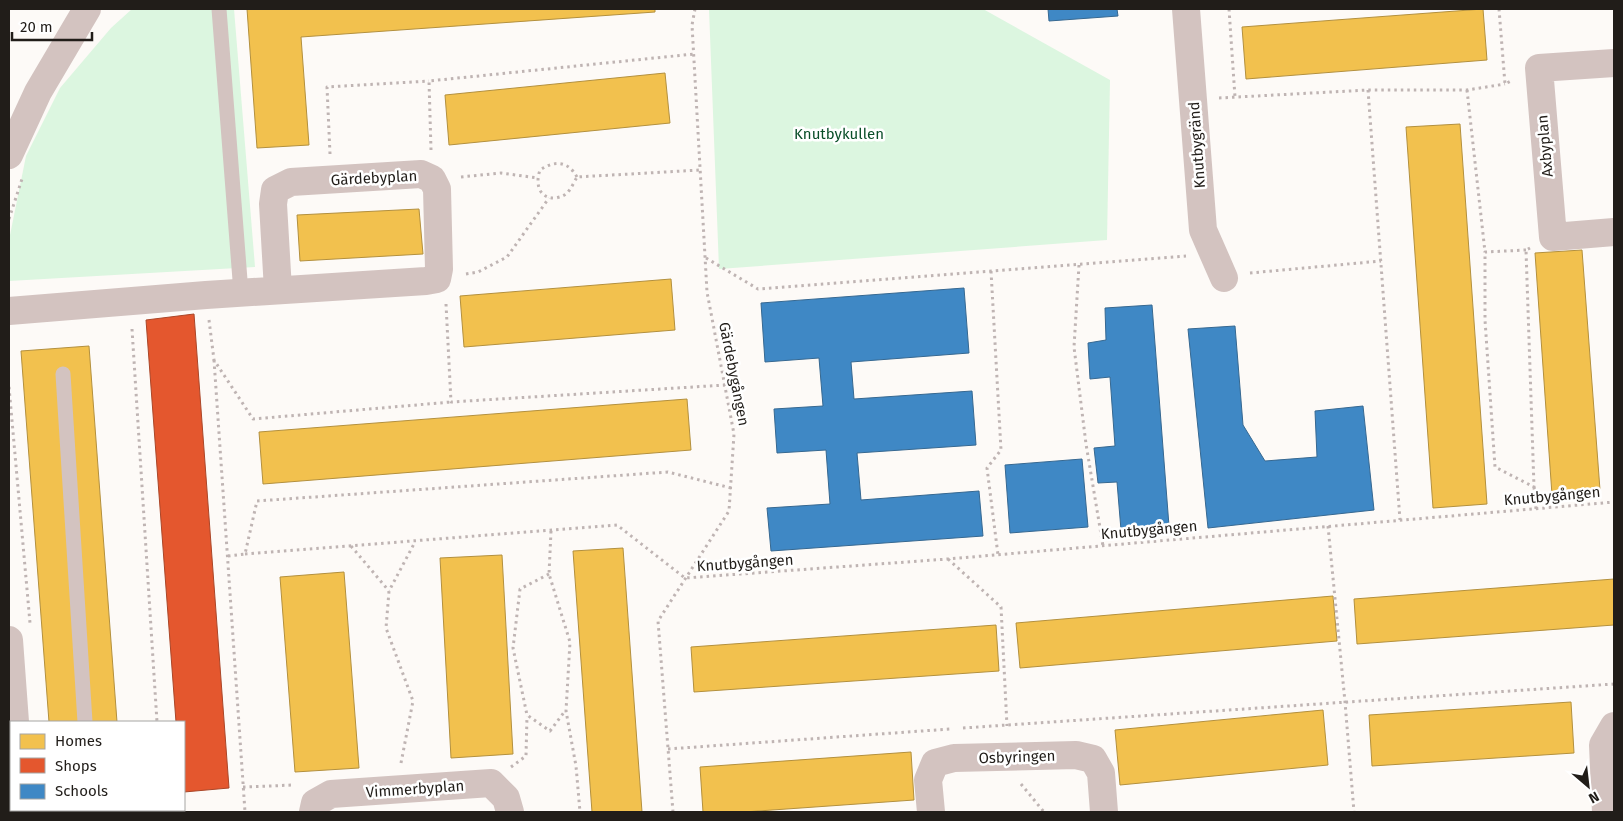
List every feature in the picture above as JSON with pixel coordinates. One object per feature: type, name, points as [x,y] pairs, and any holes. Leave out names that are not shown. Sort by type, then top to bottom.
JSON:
[{"type":"street","points":[[9,155],[38,92],[87,9]]},
{"type":"street","name":"Knutbygränd","points":[[1186,9],[1204,230],[1219,266]]},
{"type":"street","points":[[1539,68],[1614,63]]},
{"type":"street","name":"Axbyplan","points":[[1539,68],[1553,237]]},
{"type":"street","name":"Gärdebyplan","points":[[278,290],[273,204],[275,190],[292,182],[421,174],[432,179],[437,189],[439,269],[437,279]]},
{"type":"street","points":[[1553,237],[1614,232]]},
{"type":"street","points":[[9,310],[437,279]]},
{"type":"street","points":[[9,640],[15,721]]},
{"type":"street","points":[[1606,812],[1603,745],[1614,726]]},
{"type":"street","name":"Osbyringen","points":[[931,812],[928,780],[935,763],[954,758],[1076,755],[1093,759],[1101,773],[1104,812]]},
{"type":"street","points":[[491,783],[506,798],[510,812]]},
{"type":"street","name":"Vimmerbyplan","points":[[314,808],[331,794],[491,783]]},
{"type":"lane","points":[[219,9],[241,292]]},
{"type":"lane","points":[[63,374],[85,721]]},
{"type":"path","name":"Gärdebygången","points":[[673,812],[658,621],[729,511],[734,434],[707,292],[692,24],[695,9]]},
{"type":"path","points":[[1229,9],[1235,97]]},
{"type":"path","points":[[1499,9],[1505,84]]},
{"type":"path","points":[[331,180],[327,88],[694,54]]},
{"type":"path","points":[[1194,99],[1368,90],[1467,90],[1505,84],[1539,68]]},
{"type":"path","points":[[429,80],[432,179],[501,174],[538,178]]},
{"type":"path","points":[[1368,90],[1400,520]]},
{"type":"path","points":[[1467,90],[1485,252],[1485,320],[1495,467],[1534,487]]},
{"type":"path","points":[[552,163],[567,166],[573,170],[577,177],[566,194],[560,197],[548,198],[542,193],[538,178],[540,170],[552,163]]},
{"type":"path","points":[[577,177],[700,170]]},
{"type":"path","points":[[451,402],[446,300],[437,279],[478,272],[507,257],[548,198]]},
{"type":"path","points":[[1485,252],[1526,250],[1553,237]]},
{"type":"path","points":[[1526,250],[1536,509]]},
{"type":"path","points":[[706,258],[758,288],[1079,265],[1219,266],[1258,272],[1381,261]]},
{"type":"path","points":[[1079,265],[1074,347],[1086,444],[1103,546]]},
{"type":"path","points":[[991,271],[1001,450],[987,468],[998,555]]},
{"type":"path","points":[[206,295],[214,360],[245,812]]},
{"type":"path","points":[[131,300],[157,721]]},
{"type":"path","points":[[214,360],[253,419],[451,402],[725,385]]},
{"type":"path","points":[[9,387],[30,624]]},
{"type":"path","points":[[245,554],[257,500],[668,472],[731,488]]},
{"type":"path","name":"Knutbygången","points":[[685,578],[998,555],[1614,502]]},
{"type":"path","points":[[228,556],[617,525],[685,578]]},
{"type":"path","points":[[1328,526],[1354,812]]},
{"type":"path","points":[[551,531],[549,574],[570,642],[566,711],[576,766],[580,812]]},
{"type":"path","points":[[395,790],[413,701],[386,628],[389,591],[415,542]]},
{"type":"path","points":[[351,546],[389,591]]},
{"type":"path","points":[[948,559],[1001,607],[1007,725],[999,757],[1044,812]]},
{"type":"path","points":[[491,783],[526,756],[527,715],[513,648],[520,589],[549,574]]},
{"type":"path","points":[[668,749],[1614,684]]},
{"type":"path","points":[[527,715],[550,731],[566,711]]},
{"type":"path","points":[[243,787],[298,785],[314,808]]},
{"type":"green space","points":[[132,9],[234,9],[255,267],[9,281],[9,240],[26,156],[60,88],[111,28]]},
{"type":"green space","name":"Knutbykullen","points":[[709,9],[983,9],[1110,80],[1107,240],[719,269]]},
{"type":"building: Homes","points":[[247,9],[655,9],[655,12],[301,37],[309,145],[257,148]]},
{"type":"building: Homes","points":[[1483,9],[1487,60],[1246,79],[1242,27]]},
{"type":"building: Homes","points":[[665,73],[670,123],[449,145],[445,95]]},
{"type":"building: Homes","points":[[1460,124],[1487,504],[1433,508],[1406,127]]},
{"type":"building: Homes","points":[[419,209],[423,254],[300,261],[297,215]]},
{"type":"building: Homes","points":[[1582,250],[1600,490],[1552,495],[1535,253]]},
{"type":"building: Homes","points":[[671,279],[675,330],[464,347],[460,296]]},
{"type":"building: Homes","points":[[89,346],[117,721],[49,721],[21,351]]},
{"type":"building: Homes","points":[[687,399],[691,450],[263,484],[259,432]]},
{"type":"building: Homes","points":[[623,548],[642,812],[592,812],[573,551]]},
{"type":"building: Homes","points":[[502,555],[513,754],[451,758],[440,558]]},
{"type":"building: Homes","points":[[344,572],[359,768],[295,772],[280,577]]},
{"type":"building: Homes","points":[[1614,579],[1614,625],[1357,644],[1354,599]]},
{"type":"building: Homes","points":[[1333,596],[1337,641],[1020,668],[1016,623]]},
{"type":"building: Homes","points":[[996,625],[999,671],[694,692],[691,647]]},
{"type":"building: Homes","points":[[1571,702],[1574,753],[1372,766],[1369,715]]},
{"type":"building: Homes","points":[[1323,710],[1328,765],[1120,785],[1115,730]]},
{"type":"building: Homes","points":[[911,752],[914,800],[744,812],[703,812],[700,767]]},
{"type":"building: Homes","points":[[55,811],[123,811],[123,812]]},
{"type":"building: Shops","points":[[194,314],[229,788],[185,792],[185,721],[176,721],[146,320]]},
{"type":"building: Schools","points":[[1048,9],[1117,9],[1118,16],[1049,21]]},
{"type":"building: Schools","points":[[964,288],[969,353],[851,362],[854,399],[972,391],[976,445],[857,453],[861,500],[979,491],[983,536],[771,551],[767,508],[830,504],[826,450],[777,453],[774,409],[823,406],[819,358],[765,362],[761,303]]},
{"type":"building: Schools","points":[[1152,305],[1169,526],[1121,530],[1117,482],[1098,483],[1094,448],[1115,446],[1110,377],[1090,379],[1088,343],[1106,340],[1105,308]]},
{"type":"building: Schools","points":[[1235,326],[1243,425],[1265,461],[1317,457],[1315,411],[1363,406],[1374,510],[1208,528],[1188,329]]},
{"type":"building: Schools","points":[[1082,459],[1088,527],[1010,533],[1005,465]]}]
